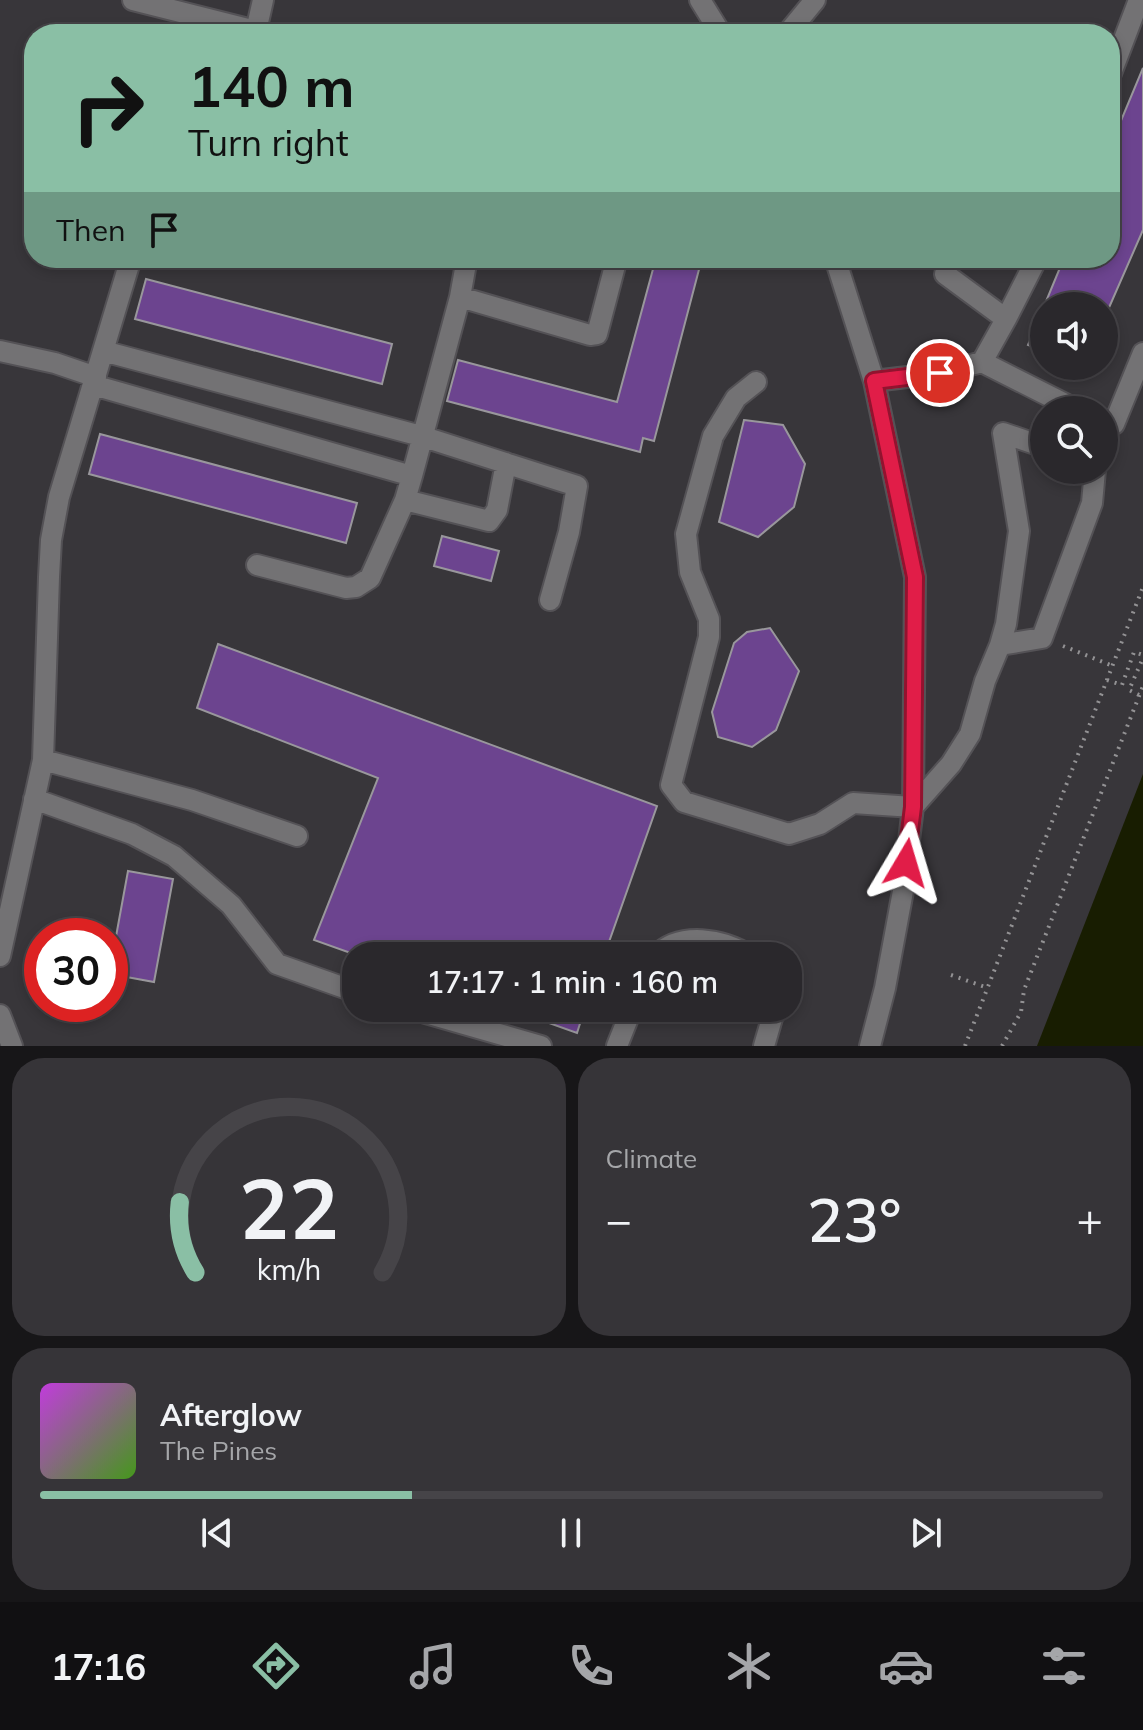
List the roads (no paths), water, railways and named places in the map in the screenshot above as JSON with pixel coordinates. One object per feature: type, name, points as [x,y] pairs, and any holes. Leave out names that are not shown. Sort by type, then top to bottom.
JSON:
[{"type":"street","points":[[133,0],[198,24]]},
{"type":"street","points":[[261,24],[263,0]]},
{"type":"street","points":[[700,0],[715,24]]},
{"type":"street","points":[[795,24],[815,0]]},
{"type":"street","points":[[1120,50],[1139,0]]},
{"type":"street","points":[[0,956],[43,760],[51,540],[59,497],[128,268]]},
{"type":"street","points":[[257,565],[346,588],[356,587],[370,578],[405,500],[465,268]]},
{"type":"street","points":[[460,297],[590,335],[597,334],[614,268]]},
{"type":"street","points":[[838,268],[874,381],[915,577],[913,807],[903,891],[885,988],[870,1046]]},
{"type":"street","points":[[982,362],[1032,268]]},
{"type":"street","points":[[945,274],[1006,319]]},
{"type":"street","points":[[0,351],[55,363],[94,381],[412,476]]},
{"type":"street","points":[[103,351],[421,436],[577,486],[569,532],[550,600]]},
{"type":"street","points":[[1118,414],[1143,353]]},
{"type":"street","points":[[874,381],[940,373],[982,362],[1049,396]]},
{"type":"street","points":[[756,382],[736,398],[713,436],[686,534],[690,572],[709,619],[709,637],[671,785],[684,802],[789,834],[820,824],[853,803],[913,807]]},
{"type":"street","points":[[913,807],[951,764],[970,734],[985,681],[1000,645],[1019,531],[1003,433],[1030,442]]},
{"type":"street","points":[[405,500],[489,521],[497,510],[506,463]]},
{"type":"street","points":[[1000,645],[1042,638],[1092,503],[1094,484]]},
{"type":"street","points":[[43,760],[192,800],[297,836]]},
{"type":"street","points":[[34,799],[132,834],[174,856],[231,905],[277,964],[342,987]]},
{"type":"street","points":[[678,942],[713,942]]},
{"type":"street","points":[[0,1015],[12,1046]]},
{"type":"street","points":[[457,1022],[541,1046]]},
{"type":"street","points":[[617,1046],[626,1022]]},
{"type":"street","points":[[764,1046],[771,1022]]}]
